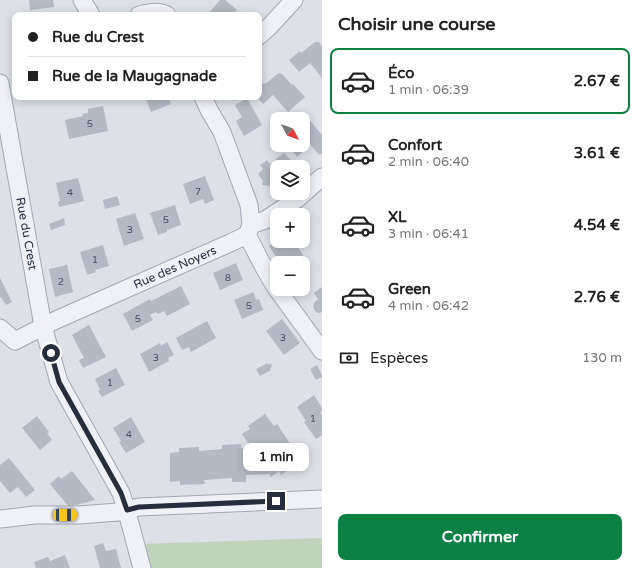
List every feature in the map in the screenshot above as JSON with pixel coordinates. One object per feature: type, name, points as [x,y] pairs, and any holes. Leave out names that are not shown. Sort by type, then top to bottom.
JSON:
[{"type":"street","points":[[82,0],[89,12]]},
{"type":"street","points":[[262,33],[294,0]]},
{"type":"street","name":"Rue du Crest","points":[[0,83],[43,326],[59,382],[121,493],[142,568]]},
{"type":"street","points":[[204,100],[222,132],[249,205],[248,230],[254,248],[270,280]]},
{"type":"street","name":"Rue des Noyers","points":[[0,328],[14,341],[56,320],[230,243],[297,198],[322,177]]},
{"type":"street","points":[[282,296],[322,351]]},
{"type":"street","points":[[0,519],[35,515],[110,513],[139,507],[322,499]]},
{"type":"green space","points":[[322,538],[322,568],[148,568],[141,544]]},
{"type":"building","points":[[29,0],[53,0],[54,7],[30,10]]},
{"type":"building","points":[[220,0],[225,0],[237,10],[235,12],[210,12]]},
{"type":"building","points":[[315,42],[319,42],[322,46],[322,78],[310,63],[299,72],[289,60]]},
{"type":"building","points":[[279,73],[282,74],[305,97],[288,112],[273,95],[263,104],[260,100],[262,100],[262,84],[265,84]]},
{"type":"building","points":[[146,100],[169,100],[171,104],[151,112]]},
{"type":"building","points":[[244,100],[248,100],[262,125],[244,136],[236,121],[242,117],[235,105]]},
{"type":"building","points":[[103,106],[108,131],[69,139],[65,120],[83,116],[82,114],[88,113],[88,109]]},
{"type":"building","points":[[310,120],[322,135],[322,153],[319,155],[310,144]]},
{"type":"building","points":[[293,152],[303,152],[297,157]]},
{"type":"building","points":[[284,153],[290,160],[275,160]]},
{"type":"building","points":[[267,160],[270,164],[270,186],[262,185],[263,181],[258,174],[263,169],[260,165]]},
{"type":"building","points":[[205,176],[214,200],[205,204],[203,199],[190,204],[183,184]]},
{"type":"building","points":[[78,178],[84,201],[59,207],[58,202],[60,201],[56,183]]},
{"type":"building","points":[[117,196],[120,205],[105,209],[103,200]]},
{"type":"building","points":[[175,205],[181,225],[158,235],[150,213]]},
{"type":"building","points":[[135,213],[144,239],[124,246],[116,219]]},
{"type":"building","points":[[64,218],[65,225],[51,230],[49,224]]},
{"type":"building","points":[[103,245],[109,266],[95,270],[96,272],[87,275],[80,252]]},
{"type":"building","points":[[270,248],[299,248],[304,256],[275,256]]},
{"type":"building","points":[[236,263],[243,280],[220,290],[213,273]]},
{"type":"building","points":[[67,265],[73,292],[55,297],[49,269]]},
{"type":"building","points":[[0,278],[12,302],[6,305],[0,297]]},
{"type":"building","points":[[181,286],[190,304],[167,316],[164,311],[158,314],[156,312],[150,315],[153,320],[132,331],[123,314],[150,299],[151,301]]},
{"type":"building","points":[[322,287],[322,312],[319,313],[316,312],[313,307],[314,303],[318,299],[314,293]]},
{"type":"building","points":[[253,292],[256,300],[259,299],[263,310],[242,319],[234,300]]},
{"type":"building","points":[[282,319],[300,343],[284,355],[266,331]]},
{"type":"building","points":[[207,321],[216,338],[191,352],[189,347],[182,350],[176,338]]},
{"type":"building","points":[[89,325],[106,357],[83,368],[79,360],[84,358],[72,335]]},
{"type":"building","points":[[167,342],[174,355],[168,358],[169,361],[149,372],[140,354],[160,343],[161,346]]},
{"type":"building","points":[[268,363],[268,365],[271,363],[271,370],[260,376],[256,369]]},
{"type":"building","points":[[317,365],[322,377],[316,380],[310,369]]},
{"type":"building","points":[[116,368],[125,385],[102,397],[98,391],[100,390],[95,379]]},
{"type":"building","points":[[314,395],[322,408],[322,411],[320,412],[322,415],[322,435],[316,439],[304,422],[306,421],[297,407]]},
{"type":"building","points":[[265,414],[274,426],[277,424],[293,448],[290,450],[299,463],[281,475],[279,471],[271,477],[269,474],[246,475],[246,482],[232,482],[232,478],[204,480],[205,484],[180,485],[180,481],[170,482],[170,453],[179,452],[179,448],[199,447],[199,451],[222,449],[222,445],[241,444],[241,448],[251,448],[242,434],[250,429],[248,426]]},
{"type":"building","points":[[37,416],[49,432],[47,433],[52,440],[40,450],[22,428]]},
{"type":"building","points":[[131,417],[145,442],[126,453],[113,428]]},
{"type":"building","points":[[9,458],[35,490],[26,497],[18,487],[10,493],[0,481],[0,465]]},
{"type":"building","points":[[72,471],[95,500],[69,507],[50,484],[59,476],[61,479]]},
{"type":"building","points":[[103,543],[106,551],[116,549],[121,568],[100,568],[94,546]]},
{"type":"building","points":[[65,555],[70,568],[36,568],[34,562],[48,557],[50,561]]},
{"type":"route","points":[[51,353],[59,382],[121,493],[127,510],[139,507],[276,501]]}]
